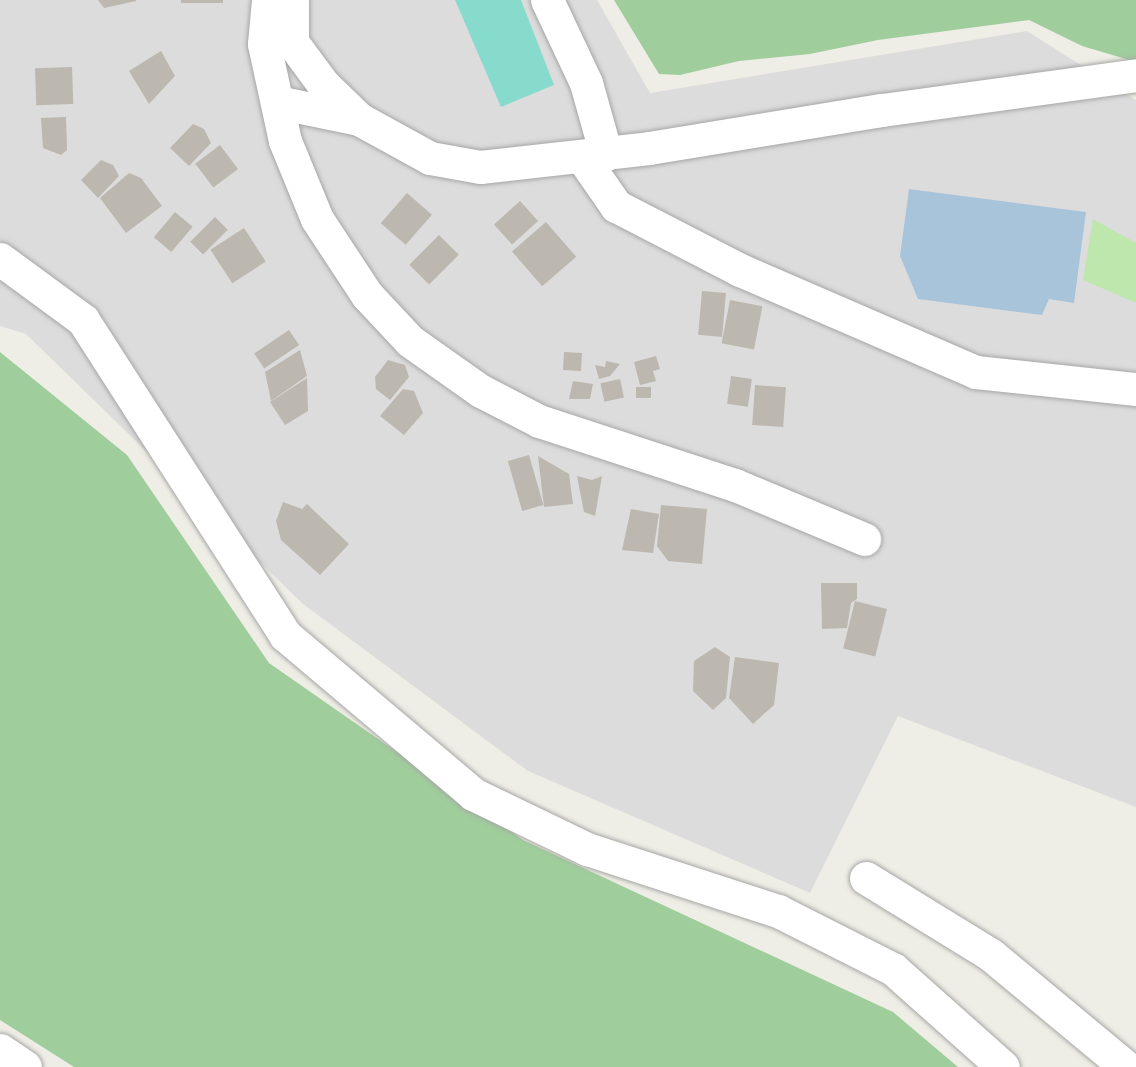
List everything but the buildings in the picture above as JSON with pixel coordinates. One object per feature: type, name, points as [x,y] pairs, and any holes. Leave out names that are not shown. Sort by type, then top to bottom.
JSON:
[{"type":"street","points":[[268,0],[264,44],[285,141],[317,219],[367,295],[410,340],[481,391],[539,421],[735,485],[864,539]]},
{"type":"street","points":[[292,0],[292,42],[323,84],[359,119],[430,158],[480,167],[594,155],[882,110],[1136,75]]},
{"type":"street","points":[[547,0],[586,83],[594,155],[616,206],[740,270],[976,372],[1136,389]]},
{"type":"street","points":[[277,102],[359,119]]},
{"type":"street","points":[[0,259],[83,320],[285,634],[473,794],[587,849],[778,911],[893,969],[1003,1067]]},
{"type":"street","points":[[866,879],[991,955],[1126,1067]]},
{"type":"street","points":[[0,1050],[25,1067]]},
{"type":"shaded area","points":[[0,0],[597,0],[650,93],[1027,31],[1136,100],[1136,807],[898,716],[810,893],[528,771],[303,604],[26,334],[0,326]]},
{"type":"shaded area","points":[[455,0],[521,0],[554,85],[501,107]]},
{"type":"shaded area","points":[[909,189],[1086,212],[1074,303],[1049,299],[1042,315],[918,299],[900,256]]},
{"type":"green space","points":[[614,0],[1136,0],[1136,62],[1082,46],[1029,20],[878,40],[810,54],[739,61],[680,75],[659,74]]},
{"type":"green space","points":[[1093,219],[1136,243],[1136,303],[1083,280]]},
{"type":"green space","points":[[0,352],[127,455],[269,663],[523,840],[893,1012],[958,1067],[74,1067],[0,1020]]}]
